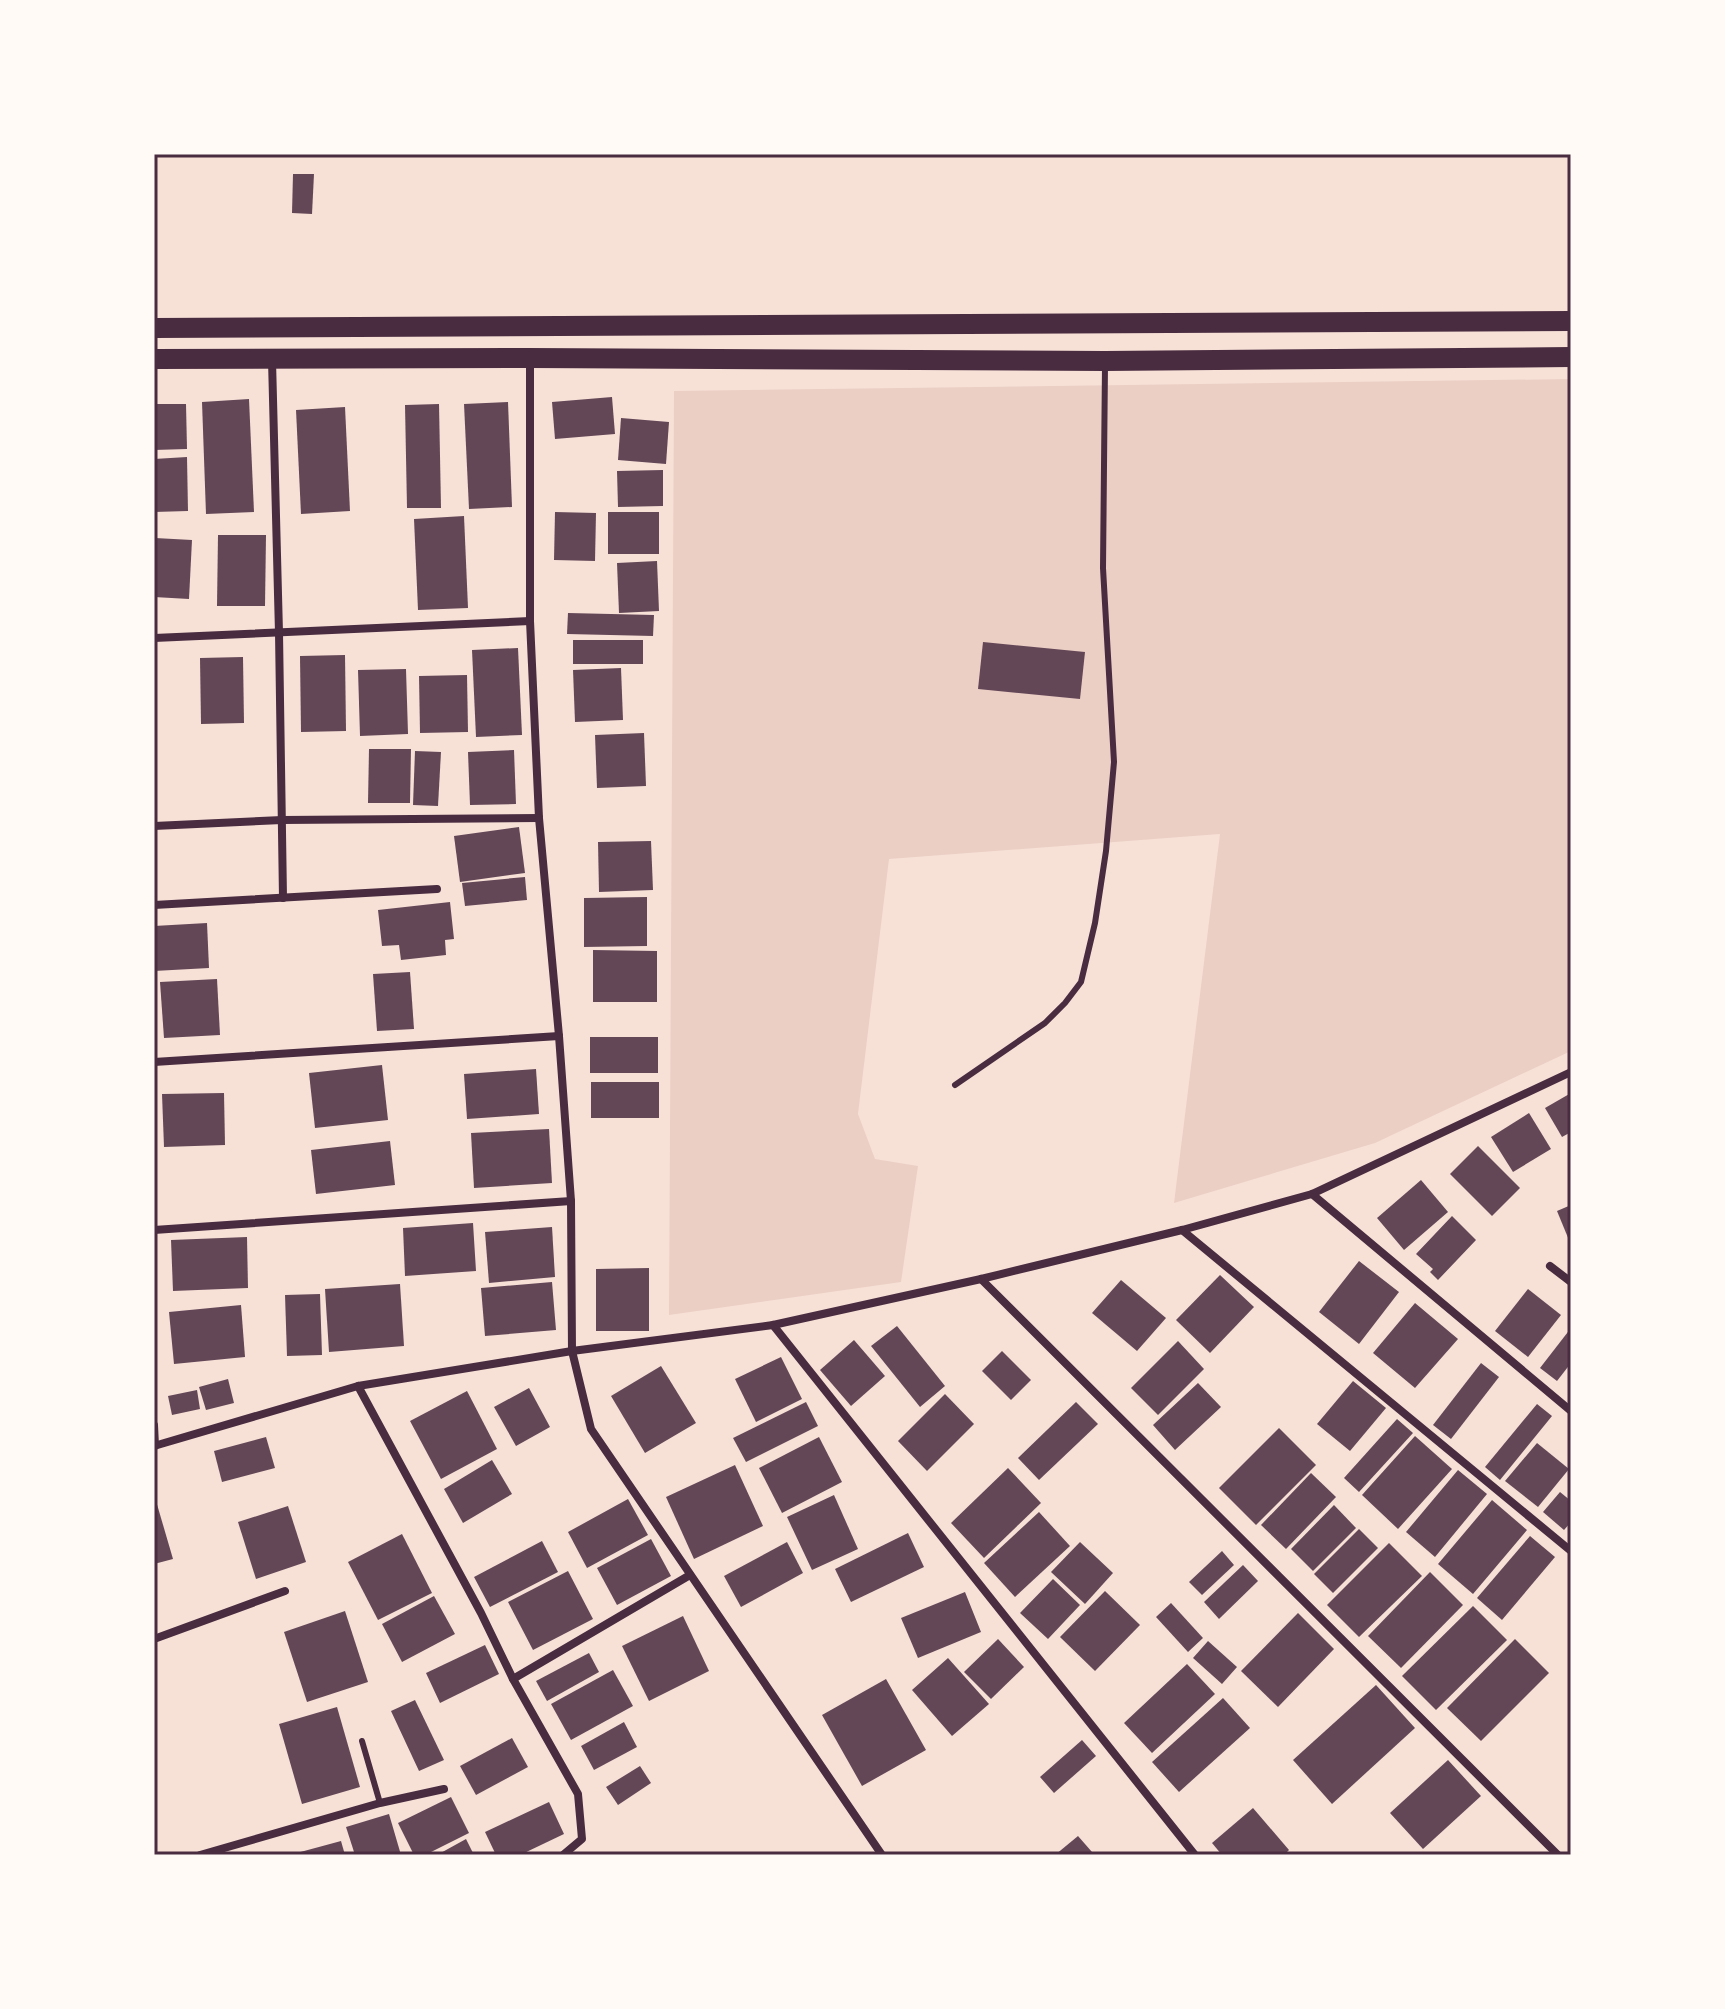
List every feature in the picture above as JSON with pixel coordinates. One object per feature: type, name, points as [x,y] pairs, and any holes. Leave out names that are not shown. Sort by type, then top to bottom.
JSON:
[{"type":"highway","points":[[154,328],[1571,321]]},
{"type":"highway","points":[[154,359],[1105,361],[1571,357]]},
{"type":"street","points":[[530,358],[530,621],[539,818],[571,1201],[572,1351],[591,1429],[882,1855]]},
{"type":"street","points":[[272,359],[283,898]]},
{"type":"street","points":[[154,638],[530,621]]},
{"type":"street","points":[[154,826],[282,820],[539,818]]},
{"type":"street","points":[[154,905],[437,889]]},
{"type":"street","points":[[154,1062],[559,1036]]},
{"type":"street","points":[[154,1425],[155,1446],[358,1386],[572,1351],[773,1325],[1182,1230],[1312,1194],[1571,1072]]},
{"type":"street","points":[[1312,1194],[1571,1411]]},
{"type":"street","points":[[154,1230],[571,1201]]},
{"type":"street","points":[[1182,1230],[1571,1551]]},
{"type":"street","points":[[1550,1266],[1571,1282]]},
{"type":"street","points":[[981,1279],[1558,1855]]},
{"type":"street","points":[[773,1325],[1195,1855]]},
{"type":"street","points":[[358,1386],[481,1613],[513,1679],[578,1794],[582,1839],[563,1855]]},
{"type":"street","points":[[513,1679],[690,1575]]},
{"type":"street","points":[[154,1639],[285,1591]]},
{"type":"street","points":[[200,1855],[380,1803],[444,1789]]},
{"type":"lane","points":[[955,1085],[1045,1023],[1065,1003],[1081,982],[1095,923],[1106,851],[1114,762],[1103,568],[1105,361]]},
{"type":"lane","points":[[362,1741],[380,1803]]},
{"type":"shaded area","points":[[1571,379],[1571,1051],[1375,1143],[1174,1203],[1220,834],[889,859],[858,1114],[875,1159],[918,1166],[901,1282],[669,1315],[674,391]]},
{"type":"building","points":[[293,174],[314,174],[312,214],[292,213]]},
{"type":"building","points":[[612,397],[615,434],[555,439],[552,402]]},
{"type":"building","points":[[249,399],[254,512],[206,514],[202,402]]},
{"type":"building","points":[[508,402],[512,507],[469,509],[464,404]]},
{"type":"building","points":[[154,404],[186,404],[187,449],[154,450]]},
{"type":"building","points":[[439,404],[441,508],[407,508],[405,405]]},
{"type":"building","points":[[345,407],[350,511],[301,514],[296,410]]},
{"type":"building","points":[[621,418],[669,422],[666,464],[618,460]]},
{"type":"building","points":[[187,457],[188,511],[154,512],[154,459]]},
{"type":"building","points":[[663,470],[663,506],[618,507],[617,471]]},
{"type":"building","points":[[555,512],[596,513],[595,561],[554,560]]},
{"type":"building","points":[[608,512],[659,512],[659,554],[608,554]]},
{"type":"building","points":[[464,516],[468,608],[418,610],[414,519]]},
{"type":"building","points":[[218,535],[266,535],[265,606],[217,606]]},
{"type":"building","points":[[155,538],[192,540],[189,599],[154,597]]},
{"type":"building","points":[[657,561],[659,611],[619,613],[617,563]]},
{"type":"building","points":[[568,613],[654,615],[653,636],[567,634]]},
{"type":"building","points":[[573,640],[643,640],[643,664],[573,664]]},
{"type":"building","points":[[983,642],[1085,652],[1080,699],[978,689]]},
{"type":"building","points":[[518,648],[522,735],[476,737],[472,650]]},
{"type":"building","points":[[345,655],[346,731],[301,732],[300,656]]},
{"type":"building","points":[[243,657],[244,723],[201,724],[200,658]]},
{"type":"building","points":[[621,668],[623,720],[575,722],[573,670]]},
{"type":"building","points":[[406,669],[408,734],[360,736],[358,670]]},
{"type":"building","points":[[467,675],[468,732],[420,733],[419,676]]},
{"type":"building","points":[[644,733],[646,786],[597,788],[595,735]]},
{"type":"building","points":[[369,749],[411,749],[410,803],[368,803]]},
{"type":"building","points":[[514,750],[516,804],[470,805],[468,752]]},
{"type":"building","points":[[415,751],[441,752],[438,806],[413,805]]},
{"type":"building","points":[[519,827],[525,873],[460,882],[454,836]]},
{"type":"building","points":[[651,841],[653,890],[599,892],[598,842]]},
{"type":"building","points":[[525,877],[527,900],[465,906],[462,883]]},
{"type":"building","points":[[647,897],[647,946],[584,947],[584,898]]},
{"type":"building","points":[[450,902],[454,939],[445,940],[446,955],[401,960],[399,945],[382,946],[378,910]]},
{"type":"building","points":[[207,923],[209,968],[154,971],[154,926]]},
{"type":"building","points":[[593,950],[657,951],[657,1002],[593,1002]]},
{"type":"building","points":[[410,972],[414,1029],[377,1031],[373,974]]},
{"type":"building","points":[[217,979],[220,1035],[164,1038],[160,982]]},
{"type":"building","points":[[590,1037],[658,1037],[658,1073],[590,1073]]},
{"type":"building","points":[[382,1065],[388,1120],[315,1128],[309,1073]]},
{"type":"building","points":[[536,1069],[539,1114],[467,1119],[464,1074]]},
{"type":"building","points":[[591,1082],[659,1082],[659,1118],[591,1118]]},
{"type":"building","points":[[224,1093],[225,1145],[164,1147],[162,1094]]},
{"type":"building","points":[[1571,1093],[1571,1132],[1562,1137],[1545,1108]]},
{"type":"building","points":[[1529,1113],[1551,1149],[1513,1172],[1491,1137]]},
{"type":"building","points":[[549,1129],[552,1183],[474,1188],[471,1133]]},
{"type":"building","points":[[390,1141],[395,1185],[316,1194],[311,1150]]},
{"type":"building","points":[[1478,1146],[1520,1188],[1492,1216],[1450,1174]]},
{"type":"building","points":[[1421,1180],[1448,1212],[1404,1250],[1377,1218]]},
{"type":"building","points":[[1571,1205],[1571,1245],[1557,1211]]},
{"type":"building","points":[[1452,1216],[1476,1240],[1438,1280],[1430,1272],[1433,1269],[1416,1254]]},
{"type":"building","points":[[473,1223],[476,1271],[405,1276],[403,1228]]},
{"type":"building","points":[[552,1227],[555,1277],[489,1283],[485,1232]]},
{"type":"building","points":[[247,1237],[248,1288],[173,1291],[171,1240]]},
{"type":"building","points":[[1359,1261],[1399,1292],[1359,1344],[1319,1312]]},
{"type":"building","points":[[649,1268],[649,1331],[596,1331],[596,1269]]},
{"type":"building","points":[[1220,1275],[1254,1307],[1210,1353],[1176,1320]]},
{"type":"building","points":[[1121,1280],[1166,1318],[1137,1351],[1092,1313]]},
{"type":"building","points":[[552,1282],[556,1330],[485,1336],[481,1288]]},
{"type":"building","points":[[400,1284],[404,1346],[329,1352],[325,1289]]},
{"type":"building","points":[[1528,1289],[1561,1315],[1528,1357],[1495,1331]]},
{"type":"building","points":[[320,1294],[322,1355],[287,1356],[285,1295]]},
{"type":"building","points":[[1415,1303],[1458,1339],[1415,1388],[1373,1353]]},
{"type":"building","points":[[241,1305],[245,1357],[174,1364],[169,1312]]},
{"type":"building","points":[[897,1326],[945,1386],[920,1407],[871,1346]]},
{"type":"building","points":[[1571,1328],[1571,1363],[1557,1381],[1540,1368]]},
{"type":"building","points":[[854,1340],[885,1376],[851,1406],[820,1370]]},
{"type":"building","points":[[1178,1341],[1204,1369],[1158,1415],[1131,1388]]},
{"type":"building","points":[[1002,1351],[1031,1380],[1011,1400],[982,1371]]},
{"type":"building","points":[[781,1357],[802,1399],[756,1422],[735,1379]]},
{"type":"building","points":[[1481,1363],[1499,1377],[1451,1439],[1433,1425]]},
{"type":"building","points":[[661,1366],[696,1423],[645,1453],[611,1396]]},
{"type":"building","points":[[228,1379],[234,1403],[206,1410],[199,1387]]},
{"type":"building","points":[[1353,1381],[1386,1408],[1350,1451],[1317,1424]]},
{"type":"building","points":[[1198,1383],[1221,1407],[1175,1450],[1153,1425]]},
{"type":"building","points":[[529,1388],[550,1427],[516,1446],[494,1407]]},
{"type":"building","points":[[197,1390],[200,1409],[172,1415],[168,1396]]},
{"type":"building","points":[[467,1391],[497,1449],[441,1479],[410,1421]]},
{"type":"building","points":[[945,1394],[974,1424],[927,1471],[898,1441]]},
{"type":"building","points":[[806,1402],[818,1426],[746,1462],[733,1438]]},
{"type":"building","points":[[1076,1402],[1098,1424],[1039,1480],[1018,1458]]},
{"type":"building","points":[[1537,1404],[1552,1416],[1500,1480],[1485,1467]]},
{"type":"building","points":[[1397,1419],[1413,1433],[1359,1492],[1344,1478]]},
{"type":"building","points":[[1279,1428],[1316,1465],[1256,1525],[1219,1488]]},
{"type":"building","points":[[1415,1436],[1452,1469],[1398,1529],[1362,1495]]},
{"type":"building","points":[[266,1437],[275,1468],[222,1482],[214,1451]]},
{"type":"building","points":[[819,1437],[842,1482],[782,1513],[759,1468]]},
{"type":"building","points":[[1537,1443],[1569,1469],[1538,1507],[1505,1481]]},
{"type":"building","points":[[492,1460],[512,1494],[463,1523],[444,1489]]},
{"type":"building","points":[[735,1465],[763,1526],[694,1559],[666,1497]]},
{"type":"building","points":[[1008,1468],[1041,1503],[984,1558],[951,1523]]},
{"type":"building","points":[[1458,1470],[1487,1494],[1435,1557],[1406,1532]]},
{"type":"building","points":[[1311,1473],[1336,1497],[1286,1549],[1261,1525]]},
{"type":"building","points":[[1560,1492],[1571,1501],[1571,1522],[1564,1530],[1543,1512]]},
{"type":"building","points":[[154,1494],[173,1559],[154,1564]]},
{"type":"building","points":[[834,1495],[858,1549],[812,1570],[787,1517]]},
{"type":"building","points":[[628,1499],[648,1535],[587,1568],[568,1532]]},
{"type":"building","points":[[1492,1500],[1527,1530],[1473,1594],[1438,1564]]},
{"type":"building","points":[[1334,1505],[1356,1528],[1313,1571],[1291,1549]]},
{"type":"building","points":[[288,1506],[306,1562],[256,1579],[238,1522]]},
{"type":"building","points":[[1039,1512],[1070,1546],[1015,1597],[984,1563]]},
{"type":"building","points":[[1359,1529],[1378,1548],[1333,1593],[1314,1574]]},
{"type":"building","points":[[908,1533],[924,1567],[851,1602],[835,1569]]},
{"type":"building","points":[[402,1534],[432,1593],[378,1620],[348,1562]]},
{"type":"building","points":[[1530,1536],[1555,1557],[1502,1620],[1477,1598]]},
{"type":"building","points":[[651,1539],[671,1576],[617,1605],[597,1568]]},
{"type":"building","points":[[542,1541],[558,1572],[490,1607],[474,1577]]},
{"type":"building","points":[[787,1542],[803,1573],[741,1607],[724,1576]]},
{"type":"building","points":[[1080,1542],[1113,1573],[1085,1604],[1051,1572]]},
{"type":"building","points":[[1389,1543],[1422,1576],[1359,1637],[1327,1605]]},
{"type":"building","points":[[1222,1551],[1234,1565],[1202,1595],[1189,1582]]},
{"type":"building","points":[[1243,1565],[1258,1581],[1219,1619],[1204,1602]]},
{"type":"building","points":[[568,1571],[593,1619],[533,1650],[508,1602]]},
{"type":"building","points":[[1430,1572],[1463,1605],[1401,1668],[1368,1636]]},
{"type":"building","points":[[1053,1579],[1080,1605],[1048,1639],[1020,1613]]},
{"type":"building","points":[[1105,1591],[1140,1625],[1095,1671],[1060,1637]]},
{"type":"building","points":[[965,1592],[981,1632],[918,1658],[901,1618]]},
{"type":"building","points":[[434,1596],[455,1634],[402,1662],[382,1624]]},
{"type":"building","points":[[1171,1603],[1203,1638],[1188,1652],[1156,1617]]},
{"type":"building","points":[[1473,1606],[1507,1640],[1436,1710],[1402,1676]]},
{"type":"building","points":[[345,1611],[368,1682],[307,1702],[284,1632]]},
{"type":"building","points":[[1298,1613],[1334,1649],[1278,1707],[1241,1671]]},
{"type":"building","points":[[683,1616],[709,1671],[649,1701],[622,1646]]},
{"type":"building","points":[[998,1639],[1024,1667],[991,1699],[964,1672]]},
{"type":"building","points":[[1515,1639],[1549,1673],[1481,1741],[1447,1708]]},
{"type":"building","points":[[1208,1641],[1237,1667],[1222,1684],[1193,1658]]},
{"type":"building","points":[[485,1645],[499,1674],[440,1703],[426,1673]]},
{"type":"building","points":[[589,1653],[599,1672],[547,1701],[536,1681]]},
{"type":"building","points":[[948,1658],[989,1704],[952,1736],[912,1690]]},
{"type":"building","points":[[1187,1664],[1215,1694],[1152,1753],[1124,1723]]},
{"type":"building","points":[[613,1670],[633,1706],[571,1740],[551,1704]]},
{"type":"building","points":[[886,1679],[926,1750],[862,1786],[822,1715]]},
{"type":"building","points":[[1376,1685],[1415,1728],[1332,1804],[1293,1760]]},
{"type":"building","points":[[1223,1698],[1250,1728],[1179,1792],[1152,1762]]},
{"type":"building","points":[[415,1700],[444,1760],[419,1771],[391,1711]]},
{"type":"building","points":[[337,1707],[360,1787],[302,1804],[279,1724]]},
{"type":"building","points":[[624,1722],[637,1747],[594,1770],[581,1746]]},
{"type":"building","points":[[512,1738],[528,1767],[476,1795],[460,1766]]},
{"type":"building","points":[[1082,1740],[1096,1756],[1054,1793],[1040,1777]]},
{"type":"building","points":[[1448,1760],[1481,1796],[1423,1849],[1390,1813]]},
{"type":"building","points":[[640,1766],[651,1783],[618,1805],[606,1787]]},
{"type":"building","points":[[451,1797],[469,1833],[425,1855],[414,1855],[398,1823]]},
{"type":"building","points":[[549,1802],[564,1834],[520,1855],[496,1855],[485,1832]]},
{"type":"building","points":[[1253,1808],[1289,1850],[1284,1855],[1222,1855],[1212,1843]]},
{"type":"building","points":[[389,1814],[401,1855],[355,1855],[346,1827]]},
{"type":"building","points":[[1078,1836],[1092,1852],[1088,1855],[1055,1855]]},
{"type":"building","points":[[466,1839],[474,1855],[437,1855]]},
{"type":"building","points":[[341,1841],[345,1855],[293,1855],[293,1854]]}]
